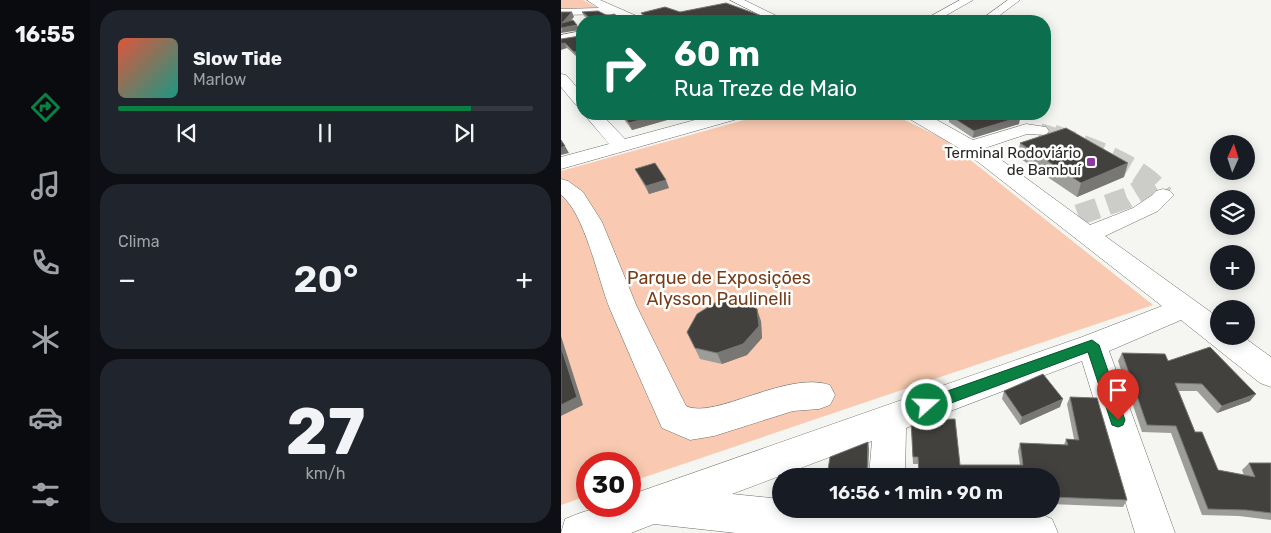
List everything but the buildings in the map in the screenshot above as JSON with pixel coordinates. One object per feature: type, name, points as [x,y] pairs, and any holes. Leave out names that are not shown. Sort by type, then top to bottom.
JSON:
[{"type":"street","points":[[592,0],[625,15]]},
{"type":"street","points":[[735,0],[768,15]]},
{"type":"street","points":[[939,15],[968,0]]},
{"type":"street","points":[[994,15],[1015,0]]},
{"type":"street","points":[[561,12],[613,11]]},
{"type":"street","points":[[561,39],[576,36]]},
{"type":"street","points":[[561,78],[576,95]]},
{"type":"street","points":[[597,120],[621,146]]},
{"type":"street","points":[[561,163],[714,120]]},
{"type":"street","points":[[924,120],[971,147],[1077,223],[1210,328]]},
{"type":"street","points":[[971,147],[1033,130],[1022,120]]},
{"type":"street","points":[[561,185],[576,196],[591,222],[623,307],[674,417],[690,425],[713,421],[793,397],[819,395]]},
{"type":"street","points":[[1077,223],[1138,212],[1158,202],[1163,195]]},
{"type":"street","points":[[641,516],[890,418],[1092,345],[1184,308]]},
{"type":"street","points":[[1092,345],[1155,533]]},
{"type":"street","points":[[1233,345],[1271,374]]},
{"type":"street","points":[[887,468],[890,418]]},
{"type":"street","points":[[579,533],[638,517],[885,523],[1038,533]]},
{"type":"green space","points":[[561,0],[583,0],[602,10],[561,10]]},
{"type":"green space","name":"Parque de Exposições Alysson Paulinelli","points":[[744,120],[904,120],[944,139],[1153,305],[641,478],[641,452],[576,452],[576,500],[561,505],[561,171]]},
{"type":"tunnel","points":[[1040,131],[1054,135]]},
{"type":"tunnel","points":[[1054,135],[1113,158],[1152,183]]},
{"type":"tunnel","points":[[1078,215],[1127,198],[1152,183]]},
{"type":"tunnel","points":[[1152,183],[1163,195]]},
{"type":"place","name":"Terminal Rodoviário de Bambuí","points":[[1091,162]]},
{"type":"route","points":[[927,405],[1092,345],[1118,420]]}]
